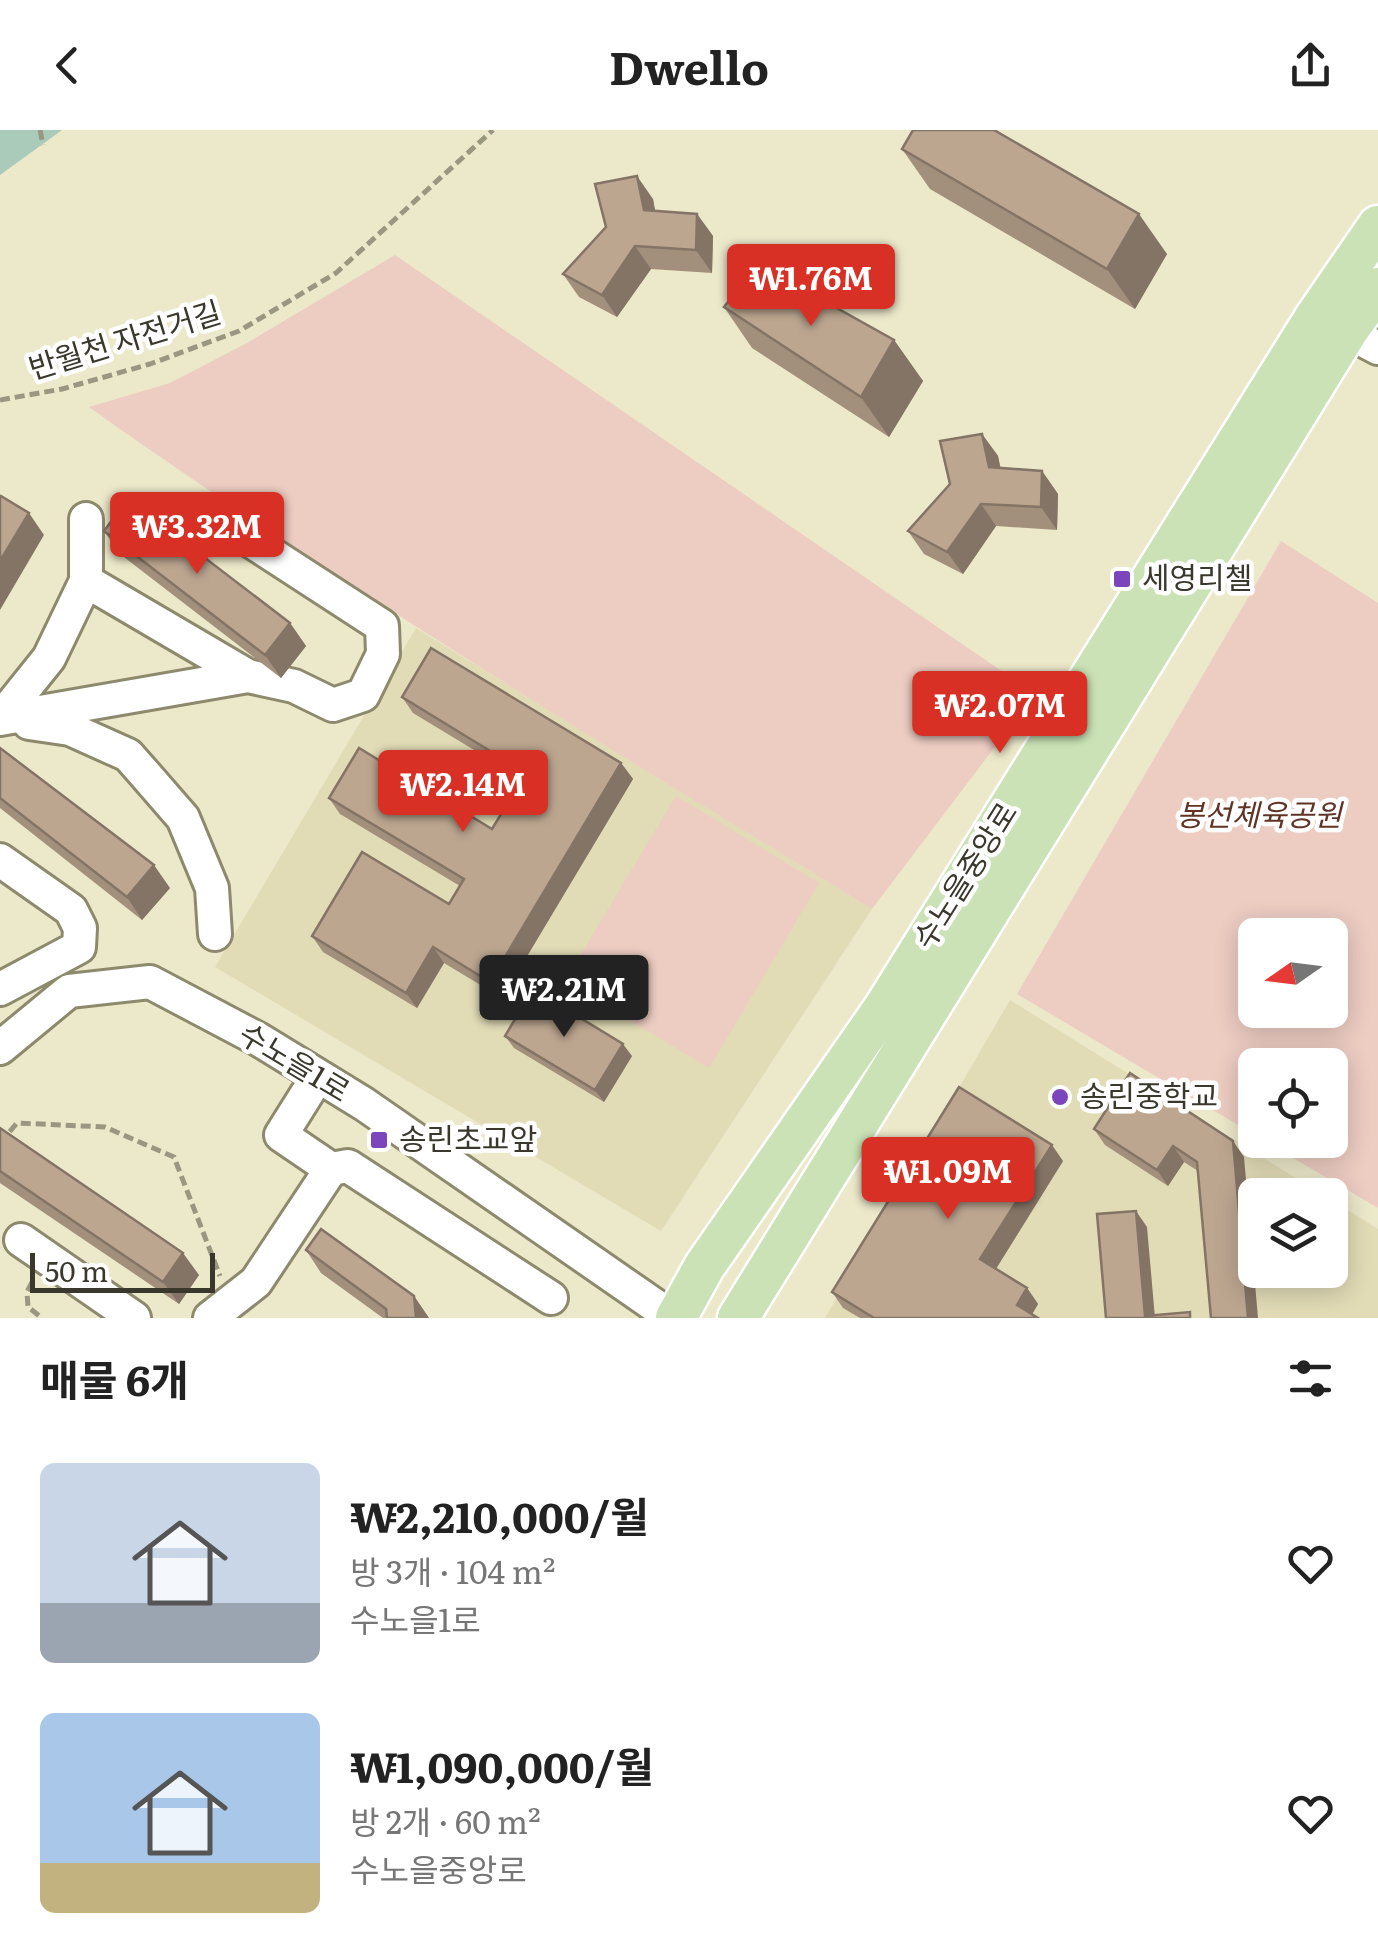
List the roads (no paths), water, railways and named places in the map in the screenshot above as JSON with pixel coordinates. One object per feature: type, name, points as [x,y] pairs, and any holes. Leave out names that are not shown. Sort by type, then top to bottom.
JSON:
[{"type":"main road","name":"수노을중앙로","points":[[738,1318],[1347,331],[1378,226]]},
{"type":"main road","name":"수노을중앙로","points":[[674,1318],[704,1267],[1378,288]]},
{"type":"street","points":[[86,582],[248,676],[294,686],[333,705],[363,695],[383,654],[382,626],[210,515]]},
{"type":"street","points":[[0,719],[49,658],[86,582],[86,519]]},
{"type":"street","points":[[0,719],[248,676]]},
{"type":"street","points":[[0,719],[70,728],[128,755],[183,818],[212,888],[216,934]]},
{"type":"street","points":[[0,860],[71,910],[80,928],[78,947],[0,990]]},
{"type":"street","name":"수노을1로","points":[[0,1048],[69,990],[150,982],[380,1115],[674,1318]]},
{"type":"street","points":[[318,1076],[281,1136],[330,1169],[348,1166],[551,1298]]},
{"type":"street","points":[[231,1313],[256,1282],[330,1169]]},
{"type":"street","points":[[32,1249],[134,1318]]},
{"type":"place","name":"세영리첼","points":[[1122,579]]},
{"type":"place","name":"송린중학교","points":[[1060,1097]]},
{"type":"place","name":"송린초교앞","points":[[379,1140]]},
{"type":"park label","name":"봉선체육공원","points":[[1259,816]]}]
